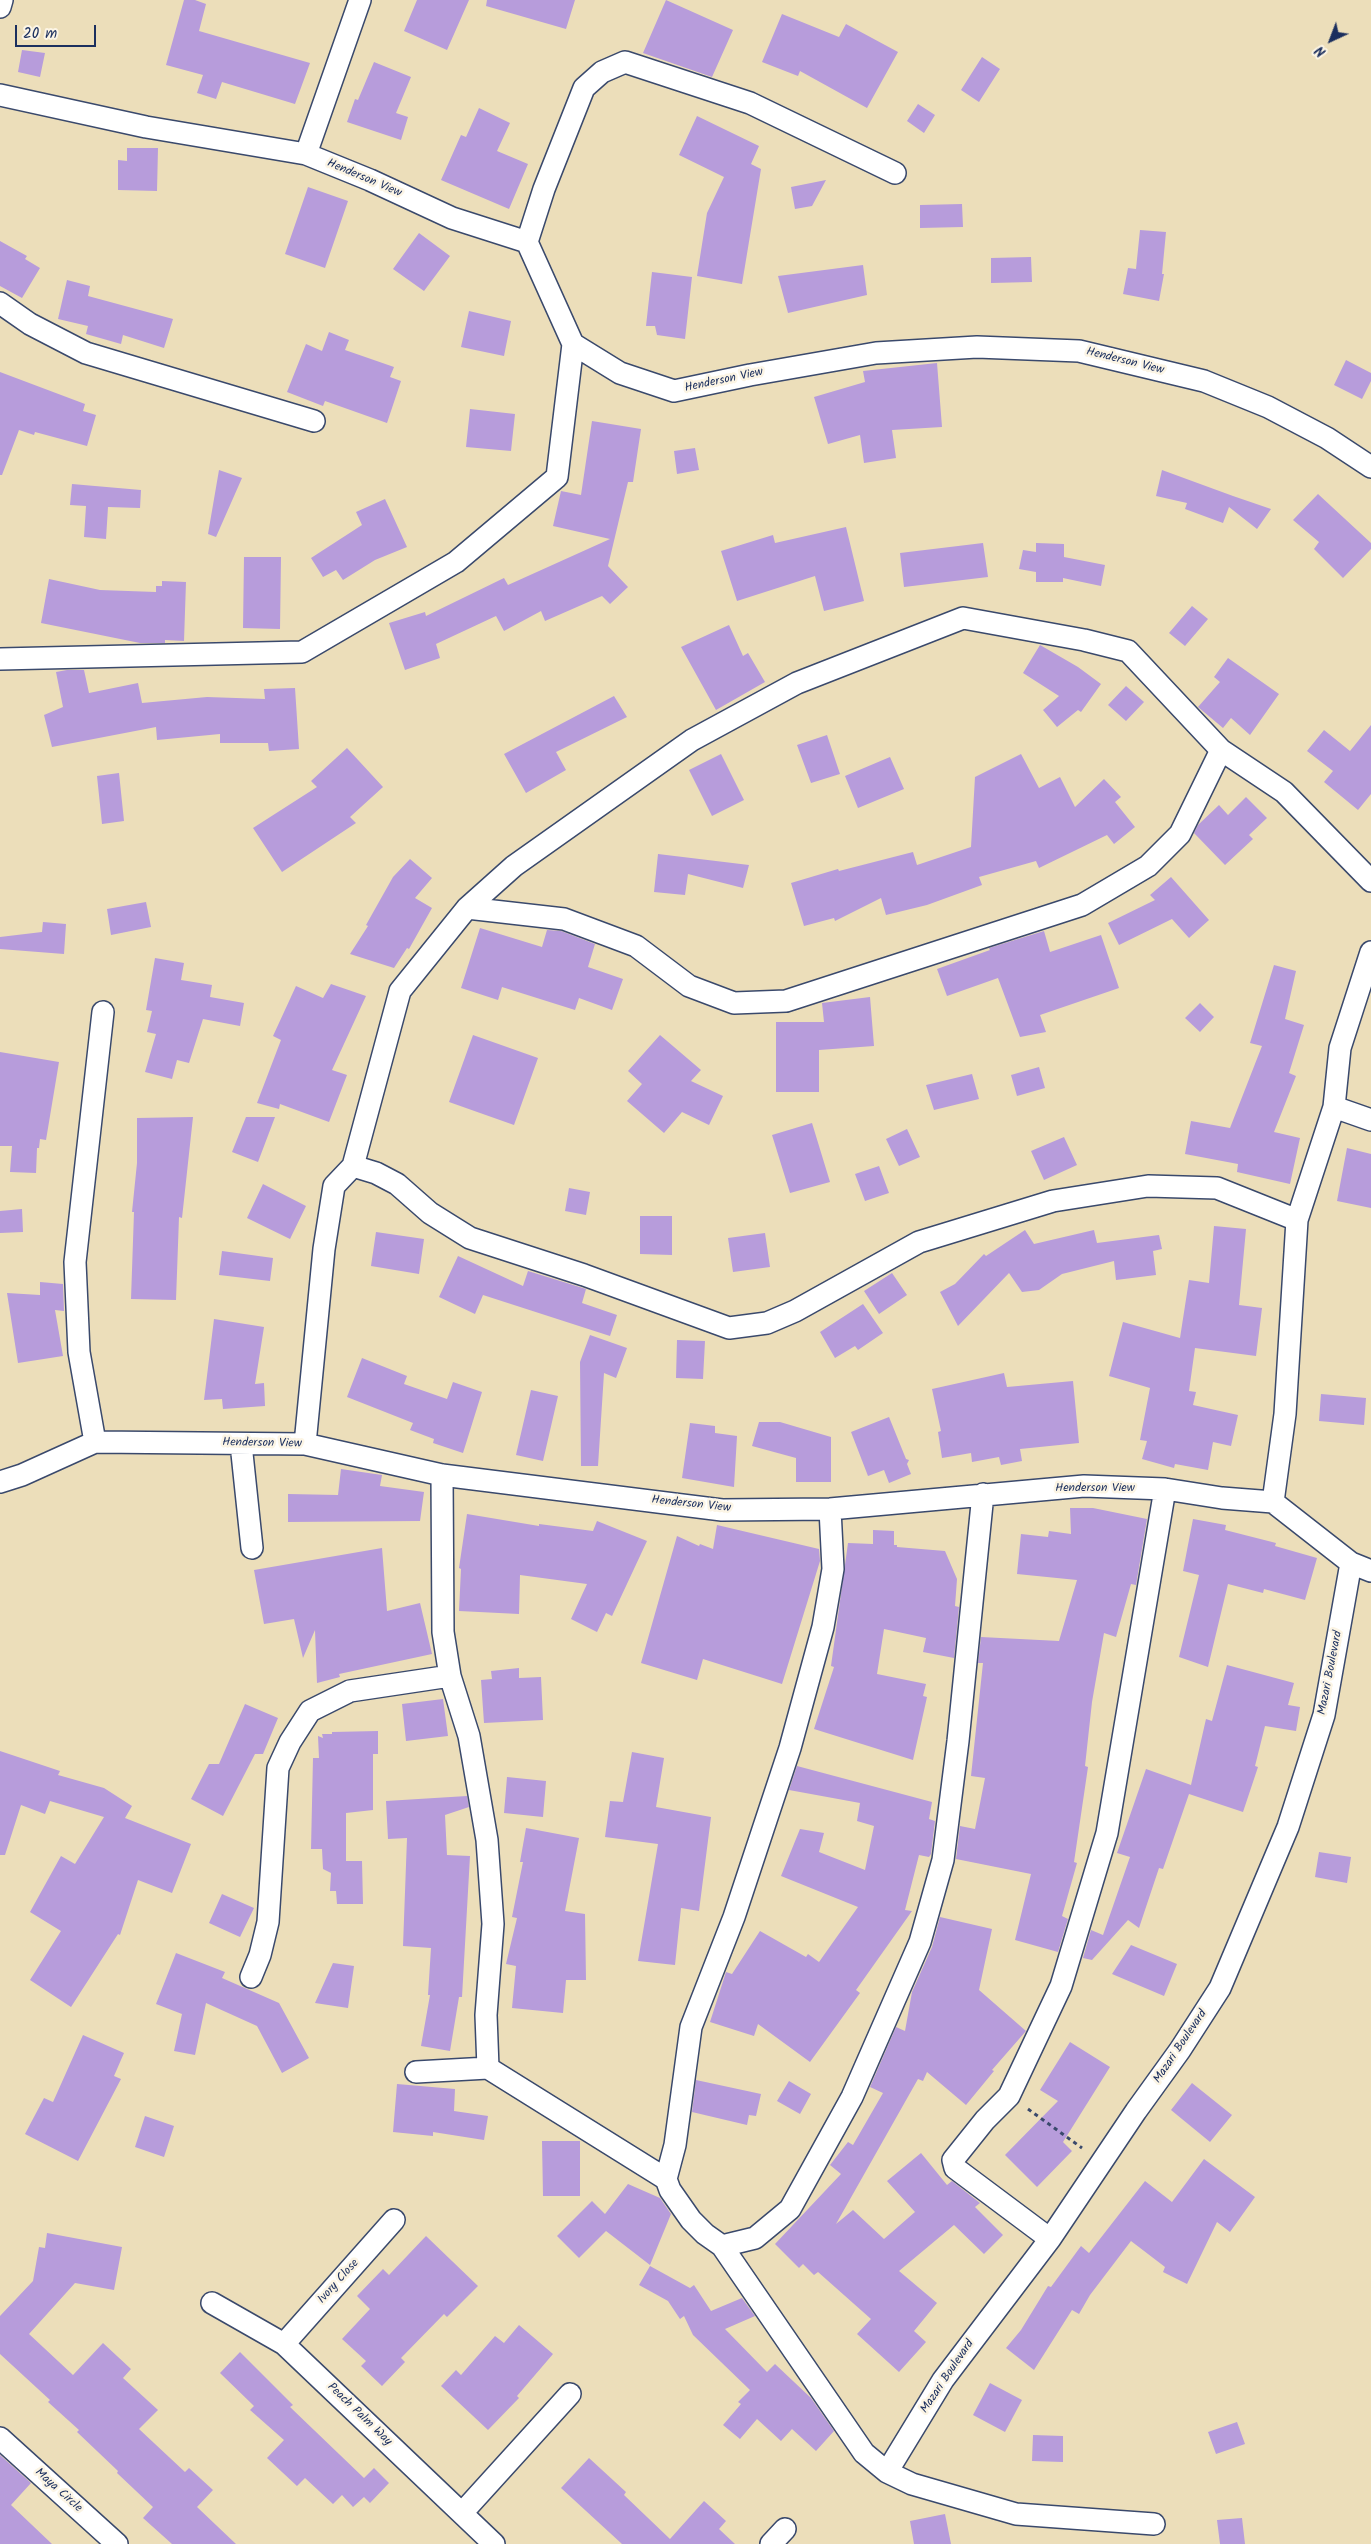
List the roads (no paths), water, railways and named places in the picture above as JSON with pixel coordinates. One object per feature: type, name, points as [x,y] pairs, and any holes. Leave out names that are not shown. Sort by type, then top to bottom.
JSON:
[{"type":"street","points":[[0,7],[2,0]]},
{"type":"street","points":[[306,154],[360,0]]},
{"type":"street","points":[[0,659],[302,652],[456,562],[556,478],[573,344],[527,242],[544,189],[584,88],[602,72],[625,62],[750,103],[895,173]]},
{"type":"street","name":"Henderson View","points":[[0,96],[146,127],[306,154],[370,180],[452,218],[527,242]]},
{"type":"street","points":[[0,303],[30,324],[86,354],[314,420]]},
{"type":"street","name":"Henderson View","points":[[573,344],[620,373],[674,391],[750,375],[876,353],[977,347],[1079,351],[1213,385],[1268,406],[1327,438],[1371,466]]},
{"type":"street","points":[[305,1444],[324,1249],[334,1186],[353,1166],[400,991],[467,908],[514,866],[692,740],[797,683],[963,618],[1084,640],[1128,651],[1221,750],[1284,792],[1371,881]]},
{"type":"street","points":[[467,908],[564,919],[636,946],[689,986],[734,1003],[786,1001],[1082,905],[1148,866],[1180,834],[1221,750]]},
{"type":"street","points":[[1371,952],[1340,1048],[1334,1107],[1297,1220],[1285,1414],[1273,1502],[1351,1563],[1371,1571]]},
{"type":"street","points":[[95,1442],[79,1352],[75,1262],[103,1012]]},
{"type":"street","points":[[1334,1107],[1371,1120]]},
{"type":"street","points":[[353,1166],[376,1173],[397,1184],[430,1213],[470,1238],[584,1275],[729,1328],[767,1323],[795,1310],[919,1242],[1053,1201],[1148,1186],[1217,1188],[1297,1220]]},
{"type":"street","name":"Henderson View","points":[[0,1482],[22,1475],[95,1442],[305,1444],[442,1475],[722,1510],[830,1509],[1084,1486],[1165,1489],[1222,1498],[1273,1502]]},
{"type":"street","points":[[240,1444],[252,1548]]},
{"type":"street","points":[[442,1475],[443,1632],[450,1676],[469,1736],[487,1840],[493,1924],[486,2015],[488,2068]]},
{"type":"street","points":[[1050,2239],[952,2164],[953,2160],[985,2120],[1009,2096],[1061,1986],[1107,1832],[1165,1489]]},
{"type":"street","points":[[722,2246],[755,2238],[790,2209],[852,2096],[920,1942],[942,1860],[958,1741],[983,1494]]},
{"type":"street","points":[[830,1509],[833,1569],[823,1627],[786,1758],[734,1917],[691,2027],[675,2145],[666,2179],[670,2190],[691,2220],[705,2234],[722,2246],[864,2453],[887,2472],[912,2484],[942,2494],[1016,2514],[1154,2524]]},
{"type":"street","name":"Mazari Boulevard","points":[[887,2472],[943,2380],[1050,2239],[1180,2050],[1220,1988],[1281,1843],[1324,1715],[1351,1563]]},
{"type":"street","points":[[251,1977],[260,1955],[268,1922],[278,1768],[290,1742],[310,1711],[350,1691],[450,1676]]},
{"type":"street","points":[[416,2072],[488,2068],[666,2179]]},
{"type":"street","name":"Ivory Close","points":[[284,2344],[394,2220]]},
{"type":"street","name":"Peach Palm Way","points":[[212,2303],[284,2344],[494,2544]]},
{"type":"street","points":[[462,2513],[570,2394]]},
{"type":"street","name":"Maya Circle","points":[[0,2438],[117,2544]]}]
